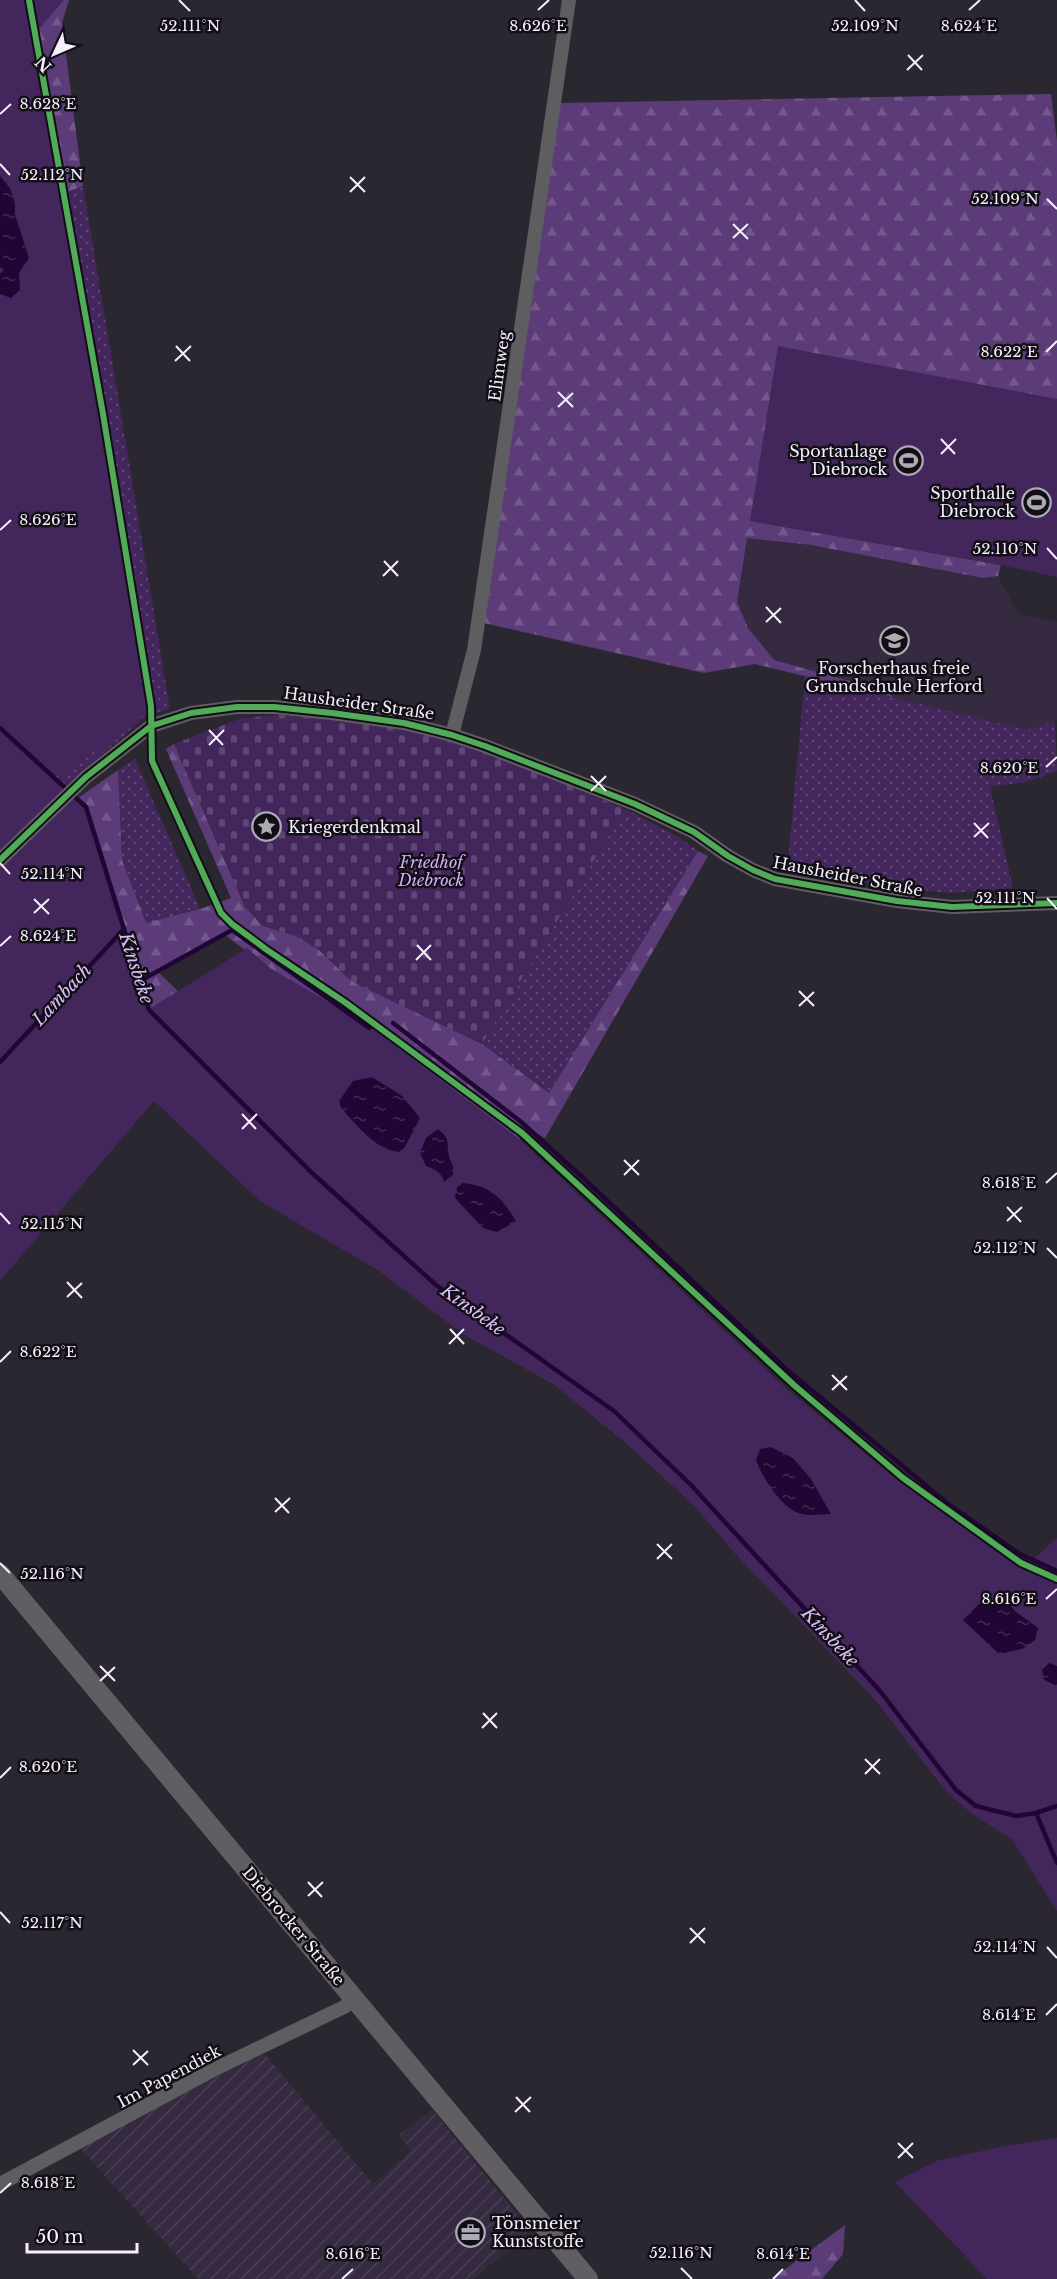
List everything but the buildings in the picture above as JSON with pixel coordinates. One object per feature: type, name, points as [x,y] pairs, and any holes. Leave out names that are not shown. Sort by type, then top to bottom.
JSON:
[{"type":"main road","name":"Diebrocker Straße","points":[[0,1574],[588,2279]]},
{"type":"street","name":"Elimweg","points":[[452,735],[474,650],[569,0]]},
{"type":"street","name":"Hausheider Straße","points":[[0,860],[86,777],[151,726],[191,712],[219,708],[274,707],[404,723],[452,735],[543,766],[635,804],[694,832],[728,856],[775,879],[897,901],[952,907],[1057,903]]},
{"type":"street","name":"Im Papendiek","points":[[0,2184],[213,2070],[344,2007],[355,1998]]},
{"type":"shaded area","name":"Forscherhaus freie Grundschule Herford","points":[[747,538],[811,545],[983,578],[998,576],[1018,613],[1057,622],[1057,720],[1028,730],[728,658]]},
{"type":"shaded area","points":[[264,2053],[373,2184],[411,2151],[399,2135],[432,2110],[530,2230],[474,2279],[198,2279],[78,2146]]},
{"type":"green space","points":[[0,0],[18,0],[48,198],[83,186],[170,709],[148,715],[55,795]]},
{"type":"green space","points":[[0,0],[64,0],[31,38],[87,349],[144,697],[141,721],[55,777],[87,807],[149,1009],[247,948],[270,968],[369,1026],[518,1138],[789,1391],[899,1481],[1024,1567],[1057,1538],[1057,1911],[1012,1839],[972,1814],[947,1792],[875,1699],[735,1553],[695,1506],[631,1447],[554,1384],[462,1333],[379,1271],[260,1201],[154,1101],[0,1281]]},
{"type":"green space","points":[[18,0],[69,0],[62,23],[83,186],[48,199]]},
{"type":"green space","points":[[1051,94],[1057,141],[1057,399],[1038,397],[750,521],[1001,565],[998,576],[983,578],[811,545],[747,538],[737,602],[748,628],[774,660],[889,692],[893,697],[755,664],[704,673],[484,623],[560,103]]},
{"type":"green space","name":"Sportanlage Diebrock","points":[[778,346],[1057,399],[1057,577],[750,521]]},
{"type":"green space","points":[[805,676],[1027,730],[1055,721],[1057,771],[1025,782],[990,787],[1013,888],[948,893],[787,871]]},
{"type":"green space","name":"Friedhof Diebrock","points":[[281,715],[402,726],[462,741],[625,809],[482,1044],[359,985],[347,977],[318,949],[296,936],[263,926],[245,907],[174,744],[242,718]]},
{"type":"green space","points":[[174,744],[245,907],[263,926],[296,936],[318,949],[347,977],[359,985],[482,1044],[549,1093],[698,851],[708,856],[545,1138],[527,1128],[513,1151],[225,935],[159,973],[418,1221],[655,1388],[947,1792],[875,1699],[735,1553],[695,1506],[631,1447],[554,1384],[462,1333],[144,1015],[71,803],[118,770],[122,860],[146,923],[200,909],[231,898],[166,749]]},
{"type":"green space","points":[[135,759],[200,909],[146,924],[122,860],[118,770]]},
{"type":"green space","points":[[625,809],[680,838],[698,851],[549,1093],[482,1044]]},
{"type":"green space","points":[[1057,2138],[1057,2279],[987,2279],[895,2182],[936,2161],[1005,2146]]},
{"type":"green space","points":[[845,2225],[843,2254],[822,2279],[772,2279]]},
{"type":"water","points":[[0,176],[10,188],[15,203],[15,214],[29,258],[19,273],[20,290],[11,298],[0,294],[0,274],[4,270],[0,267]]},
{"type":"water","points":[[372,1077],[402,1096],[420,1118],[405,1147],[399,1152],[374,1141],[341,1108],[339,1101],[353,1081]]},
{"type":"water","points":[[438,1129],[446,1138],[454,1168],[453,1175],[444,1182],[438,1172],[426,1166],[420,1153],[426,1138]]},
{"type":"water","points":[[463,1183],[481,1187],[495,1194],[516,1221],[497,1232],[483,1228],[455,1198],[457,1187]]},
{"type":"water","points":[[771,1447],[793,1458],[811,1479],[831,1514],[802,1514],[795,1512],[781,1500],[768,1484],[756,1460],[760,1449]]},
{"type":"water","points":[[1005,1598],[1015,1611],[1038,1628],[1035,1640],[1022,1649],[999,1654],[963,1620],[979,1604]]},
{"type":"water","points":[[1049,1663],[1057,1666],[1057,1686],[1044,1680],[1042,1670]]},
{"type":"waterway","name":"Kinsbeke","points":[[0,728],[86,807],[149,1010],[311,1172],[436,1285],[614,1411],[691,1485],[880,1691],[956,1790],[976,1806],[1016,1816],[1036,1813],[1057,1806]]},
{"type":"waterway","name":"Lambach","points":[[0,1062],[124,929]]},
{"type":"waterway","points":[[140,981],[232,930],[369,1028]]},
{"type":"waterway","points":[[393,1023],[520,1121],[785,1368],[947,1503],[1018,1553],[1057,1571]]},
{"type":"waterway","points":[[1036,1813],[1057,1863]]},
{"type":"cycle path","points":[[29,0],[103,414],[151,706],[152,761],[221,913],[267,950],[346,1003],[522,1133],[795,1386],[903,1478],[1021,1563],[1057,1579]]},
{"type":"cycle path","points":[[0,860],[86,777],[151,726],[191,713],[237,707],[274,707],[404,723],[485,746],[635,804],[694,832],[728,856],[775,879],[897,901],[952,907],[1057,903]]},
{"type":"place","name":"Sportanlage Diebrock","points":[[908,460]]},
{"type":"place","name":"Sporthalle Diebrock","points":[[1036,502]]},
{"type":"place","name":"Forscherhaus freie Grundschule Herford","points":[[894,640]]},
{"type":"place","name":"Kriegerdenkmal","points":[[267,827]]},
{"type":"place","name":"Tönsmeier Kunststoffe","points":[[471,2232]]}]
